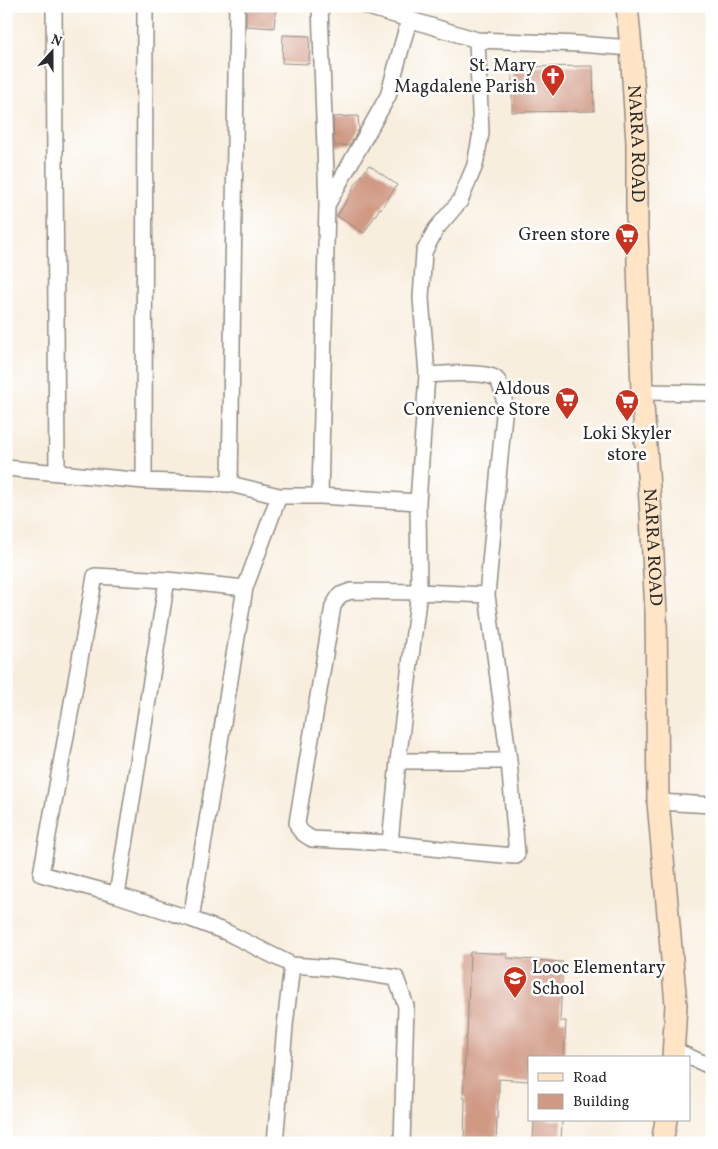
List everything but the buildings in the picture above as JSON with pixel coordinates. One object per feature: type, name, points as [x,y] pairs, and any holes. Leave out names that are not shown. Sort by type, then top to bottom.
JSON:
[{"type":"main road","name":"NARRA ROAD","points":[[627,6],[636,143],[642,392],[656,613],[658,802],[676,1004],[674,1054]]},
{"type":"main road","points":[[662,1143],[666,1122]]},
{"type":"street","points":[[54,6],[57,473]]},
{"type":"street","points":[[144,481],[145,6]]},
{"type":"street","points":[[230,484],[236,6]]},
{"type":"street","points":[[320,6],[327,205],[320,496]]},
{"type":"street","points":[[366,6],[476,40],[631,48]]},
{"type":"street","points":[[327,205],[388,96],[408,20]]},
{"type":"street","points":[[390,843],[419,592],[418,502],[427,374],[421,298],[424,252],[436,230],[460,201],[475,165],[481,132],[476,40]]},
{"type":"street","points":[[427,374],[477,373],[495,378],[501,386],[505,404],[487,594],[509,761],[517,854],[516,856],[390,843],[312,839],[299,830],[297,823],[333,606],[340,595],[351,591],[487,594]]},
{"type":"street","points":[[642,392],[712,393]]},
{"type":"street","points":[[6,468],[144,481],[230,484],[280,496],[320,496],[418,502]]},
{"type":"street","points":[[191,919],[245,588],[280,496]]},
{"type":"street","points":[[245,588],[167,580],[95,576],[41,874],[117,895],[191,919],[226,932],[292,965],[332,968],[396,978],[406,1006],[402,1143]]},
{"type":"street","points":[[117,895],[167,580]]},
{"type":"street","points":[[398,761],[509,761]]},
{"type":"street","points":[[658,802],[712,805]]},
{"type":"street","points":[[275,1143],[292,965]]},
{"type":"street","points":[[690,1059],[712,1067]]},
{"type":"place","name":"St. Mary Magdalene Parish","points":[[553,97]]},
{"type":"place","name":"Green store","points":[[627,256]]},
{"type":"place","name":"Aldous Convenience Store","points":[[567,420]]},
{"type":"place","name":"Loki Skyler store","points":[[627,422]]},
{"type":"place","name":"Looc Elementary School","points":[[515,999]]}]
